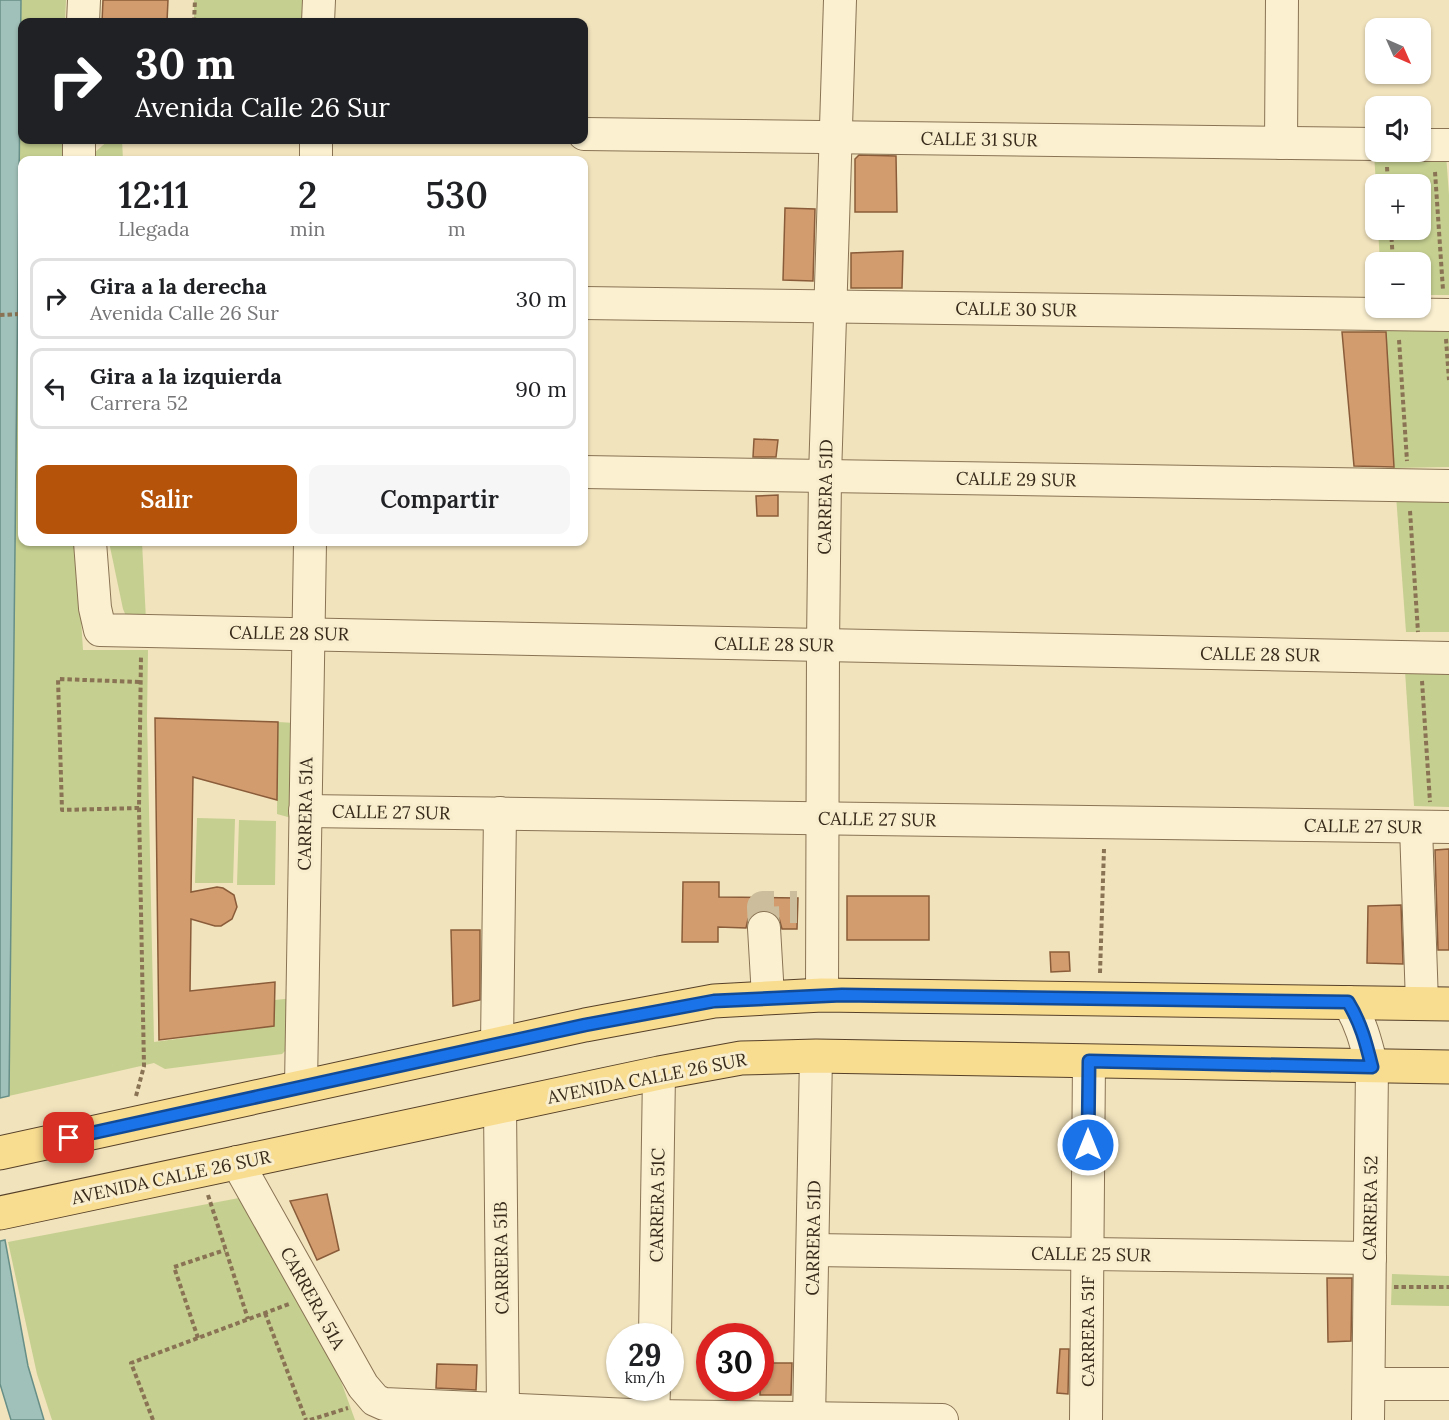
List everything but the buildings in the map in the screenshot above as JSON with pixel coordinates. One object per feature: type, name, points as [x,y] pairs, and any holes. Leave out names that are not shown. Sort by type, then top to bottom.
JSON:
[{"type":"main road","points":[[0,1153],[301,1086],[687,1005],[822,995],[1435,1003]]},
{"type":"main road","name":"AVENIDA CALLE 26 SUR","points":[[0,1213],[659,1073],[741,1058],[816,1056],[1449,1067]]},
{"type":"street","points":[[83,18],[84,0]]},
{"type":"street","points":[[318,18],[319,0]]},
{"type":"street","name":"CARRERA 51D","points":[[822,995],[810,907],[822,818],[825,476],[840,0]]},
{"type":"street","points":[[1281,143],[1282,0]]},
{"type":"street","name":"CALLE 31 SUR","points":[[588,134],[1365,144]]},
{"type":"street","name":"CALLE 30 SUR","points":[[588,303],[1365,314]]},
{"type":"street","name":"CALLE 30 SUR","points":[[1431,315],[1447,315]]},
{"type":"street","name":"CALLE 29 SUR","points":[[588,472],[1449,486]]},
{"type":"street","name":"CALLE 28 SUR","points":[[90,546],[95,608],[100,630],[1435,657]]},
{"type":"street","name":"CARRERA 51A","points":[[301,1086],[310,546]]},
{"type":"street","name":"CALLE 27 SUR","points":[[305,811],[1432,827]]},
{"type":"street","points":[[497,1044],[500,813]]},
{"type":"street","points":[[1432,827],[1435,1003]]},
{"type":"street","points":[[764,928],[768,998]]},
{"type":"street","name":"CARRERA 52","points":[[1348,1002],[1358,1017],[1372,1067],[1368,1420]]},
{"type":"street","name":"CARRERA 51D","points":[[809,1419],[816,1056]]},
{"type":"street","name":"CARRERA 51F","points":[[1086,1420],[1089,1061]]},
{"type":"street","name":"CARRERA 51C","points":[[655,1323],[659,1073]]},
{"type":"street","name":"CARRERA 51B","points":[[500,1107],[503,1409]]},
{"type":"street","name":"CARRERA 51A","points":[[237,1162],[363,1386],[363,1404]]},
{"type":"street","name":"CALLE 25 SUR","points":[[813,1250],[1087,1254],[1370,1273]]},
{"type":"street","points":[[1369,1384],[1449,1384]]},
{"type":"street","points":[[363,1404],[503,1409],[653,1402],[809,1419],[942,1420]]},
{"type":"path","points":[[194,18],[195,0]]},
{"type":"path","points":[[1434,145],[1447,315],[1449,380]]},
{"type":"path","points":[[0,315],[18,314]]},
{"type":"path","points":[[1397,318],[1409,485],[1435,657],[1432,827]]},
{"type":"path","points":[[135,1097],[144,1066],[139,808],[141,630]]},
{"type":"path","points":[[139,808],[62,810],[58,679],[141,682]]},
{"type":"path","points":[[1099,998],[1105,822]]},
{"type":"path","points":[[206,1188],[248,1320]]},
{"type":"path","points":[[198,1338],[174,1267],[225,1250]]},
{"type":"path","points":[[1370,1273],[1449,1287]]},
{"type":"path","points":[[153,1420],[131,1363],[312,1295]]},
{"type":"path","points":[[265,1313],[308,1420],[363,1404]]},
{"type":"green space","points":[[0,0],[66,0],[65,18],[18,18],[18,144],[64,144],[64,156],[18,156],[18,546],[76,546],[83,650],[148,650],[147,717],[154,1042],[274,1026],[275,1000],[294,998],[294,1042],[282,1054],[165,1069],[154,1063],[0,1098]]},
{"type":"green space","points":[[194,0],[310,0],[310,18],[194,18]]},
{"type":"green space","points":[[104,144],[122,144],[123,156],[93,156]]},
{"type":"green space","points":[[1431,154],[1446,154],[1449,195],[1449,295],[1431,295],[1431,252],[1379,252],[1379,240],[1431,240],[1431,174],[1375,174],[1375,162],[1431,162]]},
{"type":"green space","points":[[1385,325],[1449,325],[1449,467],[1393,468]]},
{"type":"green space","points":[[1396,495],[1449,496],[1449,632],[1406,632]]},
{"type":"green space","points":[[110,546],[142,546],[146,620],[126,616]]},
{"type":"green space","points":[[1405,671],[1449,673],[1449,807],[1414,806]]},
{"type":"green space","points":[[278,722],[295,723],[295,819],[277,814]]},
{"type":"green space","points":[[197,818],[235,819],[233,883],[195,883]]},
{"type":"green space","points":[[239,820],[276,821],[275,885],[237,885]]},
{"type":"green space","points":[[239,1198],[338,1373],[355,1420],[52,1420],[37,1374],[8,1242]]},
{"type":"green space","points":[[1392,1274],[1449,1276],[1449,1306],[1391,1305]]},
{"type":"water","points":[[0,0],[21,0],[21,18],[18,18],[19,144],[9,1096],[0,1098]]},
{"type":"water","points":[[5,1240],[28,1366],[44,1420],[11,1420],[0,1384],[0,1241]]},
{"type":"tunnel","points":[[764,928],[763,907],[797,907]]},
{"type":"route","points":[[69,1138],[585,1025],[714,1001],[822,995],[919,995],[1348,1002],[1358,1017],[1372,1067],[1089,1061],[1088,1145]]}]
